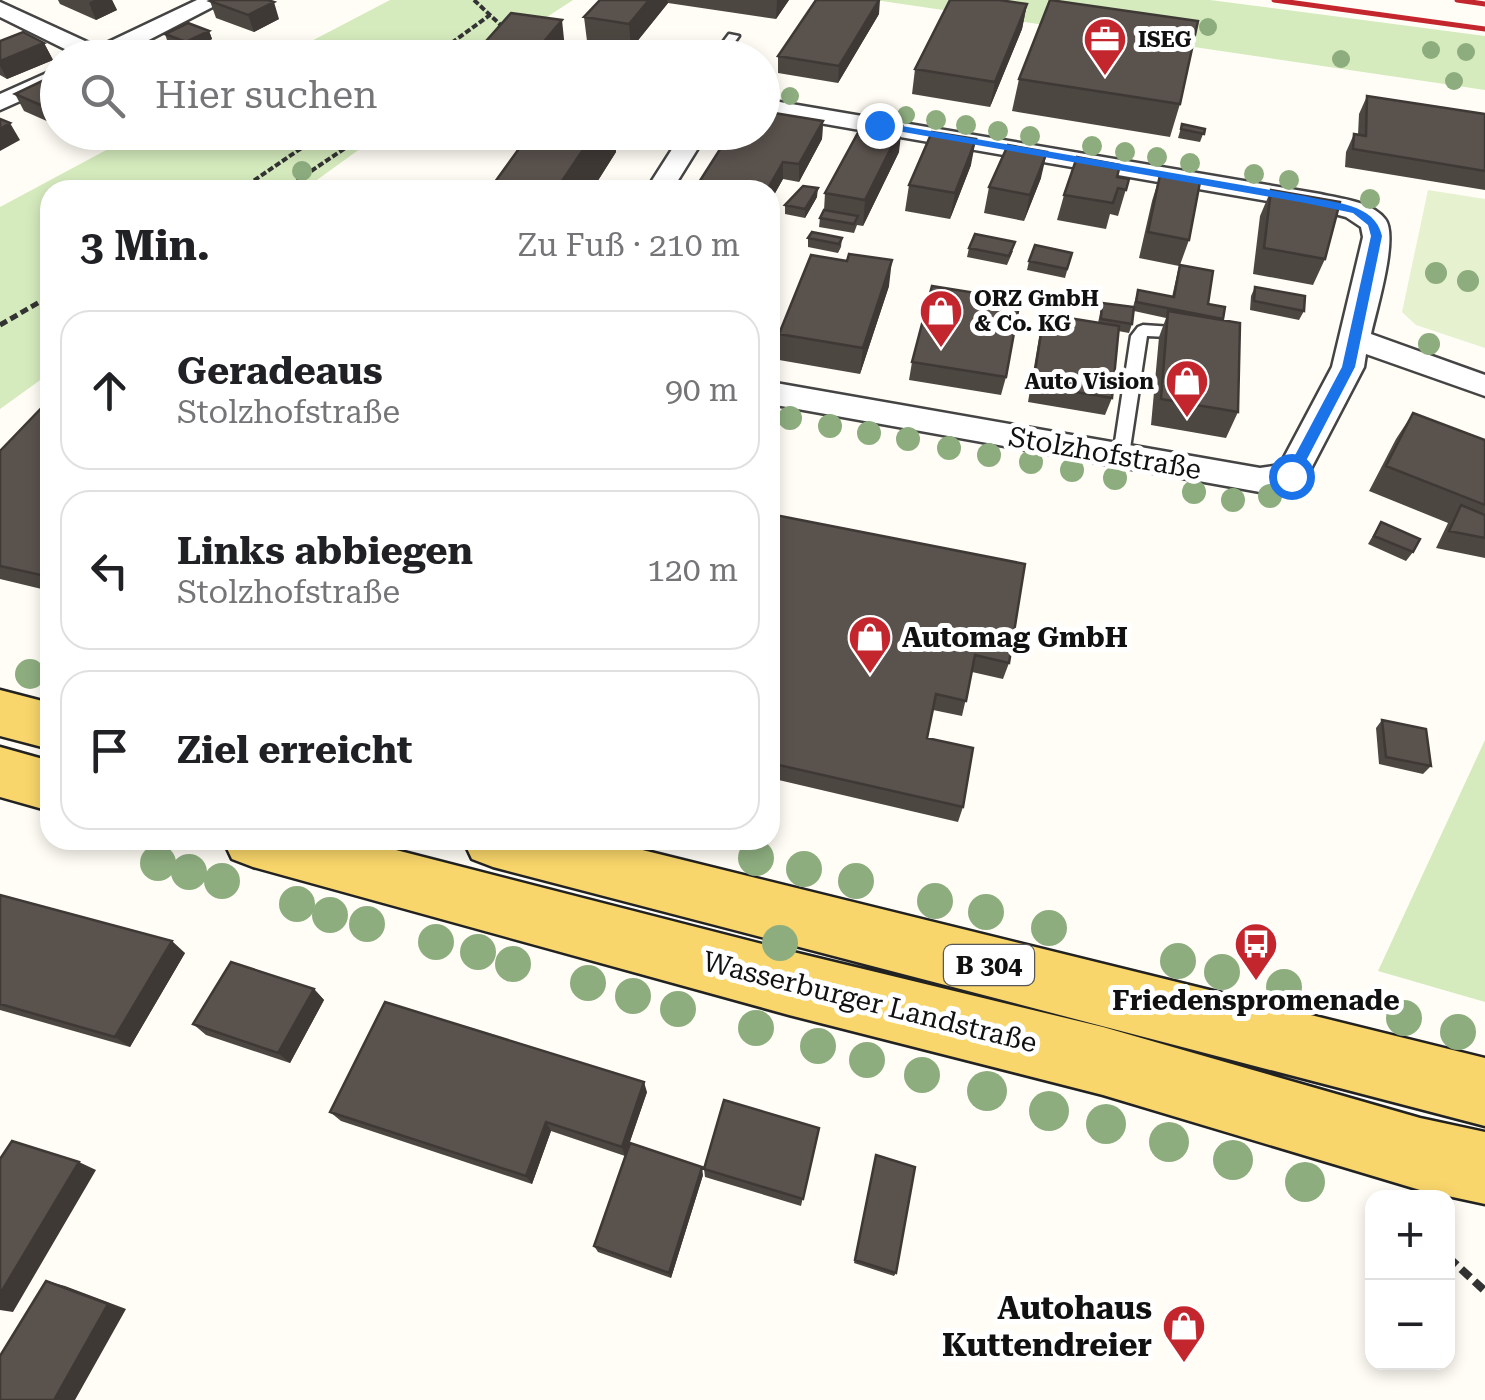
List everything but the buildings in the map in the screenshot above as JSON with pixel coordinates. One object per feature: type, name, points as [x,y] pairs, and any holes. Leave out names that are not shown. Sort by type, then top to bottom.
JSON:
[{"type":"main road","points":[[0,713],[40,723]]},
{"type":"main road","points":[[0,772],[40,783]]},
{"type":"main road","name":"Wasserburger Landstraße","points":[[290,850],[789,984],[1103,1061],[1420,1154],[1485,1168]]},
{"type":"main road","name":"B 304","points":[[532,850],[1485,1092]]},
{"type":"street","points":[[130,40],[215,0]]},
{"type":"street","points":[[0,10],[63,40]]},
{"type":"street","points":[[0,103],[40,84]]},
{"type":"street","name":"Stolzhofstraße","points":[[780,109],[1356,211],[1374,224],[1376,236],[1348,367],[1291,476],[1260,480],[780,395]]},
{"type":"street","points":[[665,180],[685,150]]},
{"type":"street","points":[[1355,339],[1485,386]]},
{"type":"lane","points":[[730,40],[733,36]]},
{"type":"lane","points":[[1121,456],[1135,352],[1143,330],[1206,336]]},
{"type":"path","points":[[474,0],[510,33]]},
{"type":"path","points":[[456,40],[490,15]]},
{"type":"path","points":[[255,180],[299,150]]},
{"type":"path","points":[[298,180],[342,150]]},
{"type":"path","points":[[0,324],[40,302]]},
{"type":"path","points":[[1455,1263],[1485,1291]]},
{"type":"green space","points":[[390,0],[573,0],[512,40],[313,40]]},
{"type":"green space","points":[[875,0],[1210,0],[1485,36],[1485,90]]},
{"type":"green space","points":[[106,150],[358,150],[317,180],[50,180]]},
{"type":"green space","points":[[40,186],[40,380],[0,409],[0,207]]},
{"type":"green space","points":[[1428,190],[1485,199],[1485,348],[1416,325],[1402,312]]},
{"type":"green space","points":[[1485,740],[1485,1002],[1378,971]]},
{"type":"railway","points":[[1274,0],[1485,29]]},
{"type":"railway","points":[[1457,0],[1485,4]]},
{"type":"place","name":"ISEG","points":[[1105,77]]},
{"type":"place","name":"ORZ GmbH & Co. KG","points":[[941,349]]},
{"type":"place","name":"Auto Vision","points":[[1187,419]]},
{"type":"place","name":"Automag GmbH","points":[[870,675]]},
{"type":"place","name":"Friedenspromenade","points":[[1256,982]]},
{"type":"place","name":"Autohaus Kuttendreier","points":[[1184,1364]]},
{"type":"route","points":[[879,125],[1305,200],[1356,211],[1374,224],[1376,236],[1348,367],[1291,476]]}]
